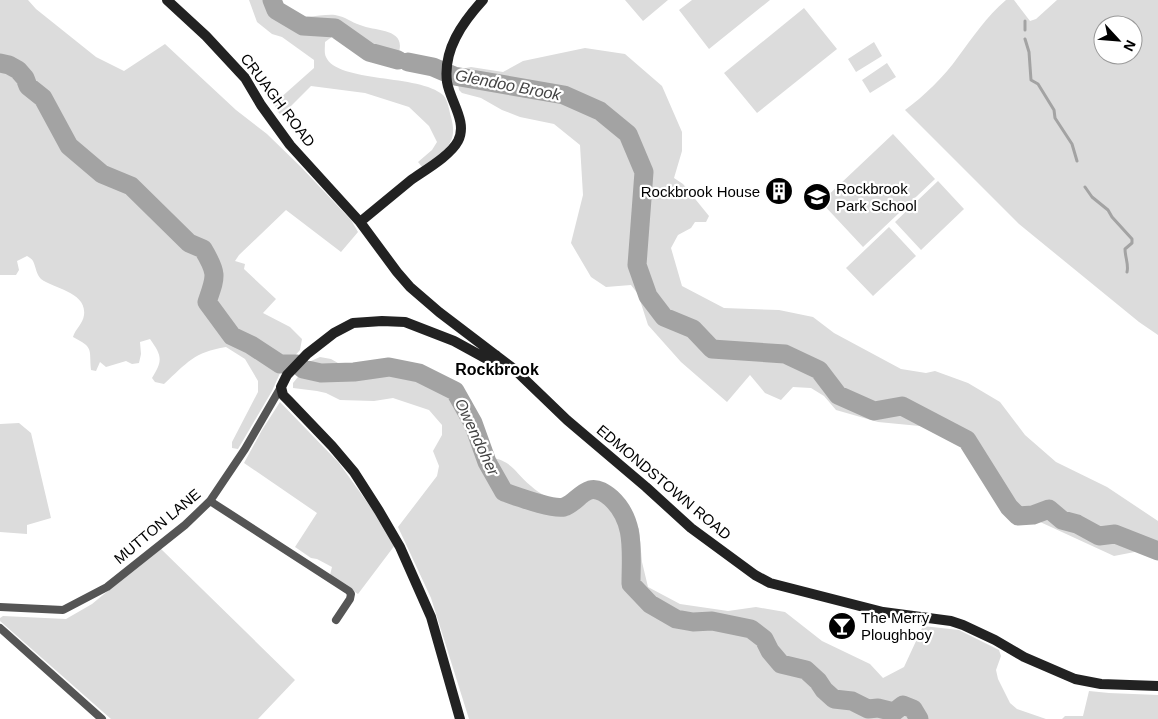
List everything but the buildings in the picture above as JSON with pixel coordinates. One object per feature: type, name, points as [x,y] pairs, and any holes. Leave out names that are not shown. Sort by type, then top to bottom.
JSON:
[{"type":"main road","name":"CRUAGH ROAD","points":[[167,0],[206,36],[245,78],[261,105],[290,145],[360,222]]},
{"type":"main road","points":[[360,222],[449,152],[458,141],[461,130],[460,121],[447,83],[446,68],[451,46],[483,0]]},
{"type":"main road","name":"EDMONDSTOWN ROAD","points":[[360,222],[410,287],[439,312],[514,369],[567,420],[691,528],[755,575],[770,583],[884,612],[950,621],[963,625],[995,640],[1024,657],[1075,680],[1101,684],[1158,686]]},
{"type":"main road","points":[[460,719],[431,617],[400,547],[354,472],[283,395],[281,387],[287,375],[307,354],[334,333],[353,323],[405,322],[454,341],[484,358],[491,358],[496,355]]},
{"type":"street","name":"MUTTON LANE","points":[[0,607],[63,610],[107,587],[184,525],[210,501],[259,427],[281,387]]},
{"type":"street","points":[[210,501],[349,591],[351,594],[350,599],[336,620]]},
{"type":"street","points":[[0,628],[102,719]]},
{"type":"shaded area","points":[[0,0],[28,0],[36,9],[96,57],[124,71],[165,44],[236,110],[267,134],[301,167],[351,220],[358,232],[341,252],[286,210],[235,261],[245,264],[244,269],[276,299],[263,313],[290,327],[302,339],[300,350],[281,371],[272,391],[238,449],[232,448],[232,442],[258,392],[258,381],[245,359],[226,347],[215,349],[192,359],[164,384],[155,382],[152,378],[160,358],[150,339],[140,342],[141,354],[139,363],[132,364],[126,361],[106,367],[100,362],[96,371],[91,370],[89,349],[73,337],[84,315],[84,307],[80,301],[68,292],[41,279],[33,261],[27,256],[17,261],[19,270],[16,275],[0,275]]},
{"type":"shaded area","points":[[249,0],[279,0],[289,11],[296,15],[306,17],[335,15],[360,25],[395,35],[399,40],[400,46],[398,55],[390,57],[359,46],[345,38],[333,36],[325,42],[325,55],[333,65],[346,71],[417,84],[432,88],[443,95],[448,105],[453,127],[451,141],[447,147],[423,168],[418,162],[432,150],[437,142],[429,126],[409,107],[365,93],[311,86],[285,112],[280,114],[276,110],[275,105],[278,100],[314,68],[314,60],[282,37],[272,34],[257,22]]},
{"type":"shaded area","points":[[625,0],[668,0],[643,21]]},
{"type":"shaded area","points":[[692,0],[770,0],[709,49],[679,10]]},
{"type":"shaded area","points":[[1006,0],[1014,0],[1030,21],[1036,19],[1057,0],[1158,0],[1158,335],[1139,322],[1019,224],[905,110],[940,79],[992,13]]},
{"type":"shaded area","points":[[804,8],[837,49],[757,113],[724,73]]},
{"type":"shaded area","points":[[874,42],[882,56],[856,72],[848,59]]},
{"type":"shaded area","points":[[585,48],[625,54],[662,86],[682,132],[682,151],[674,178],[683,184],[709,216],[706,222],[695,222],[691,228],[678,235],[671,248],[682,286],[724,308],[779,310],[813,317],[834,333],[901,369],[926,373],[935,371],[968,383],[1000,402],[1025,435],[1056,462],[1107,487],[1158,521],[1158,554],[1150,549],[1114,556],[1038,521],[1020,520],[1007,515],[971,459],[951,436],[930,427],[878,422],[836,410],[824,396],[811,388],[793,387],[781,400],[765,393],[750,375],[727,402],[681,362],[648,325],[638,294],[631,285],[606,287],[591,277],[571,243],[583,195],[580,145],[554,124],[520,117],[502,110],[481,98],[462,93],[459,90],[456,70],[471,67],[503,72],[523,61]]},
{"type":"shaded area","points":[[887,63],[896,77],[870,93],[862,80]]},
{"type":"shaded area","points":[[893,134],[935,179],[863,247],[821,202]]},
{"type":"shaded area","points":[[938,181],[964,209],[921,250],[895,222]]},
{"type":"shaded area","points":[[889,227],[916,256],[873,296],[846,268]]},
{"type":"shaded area","points":[[320,357],[331,359],[345,367],[359,368],[372,374],[415,370],[430,372],[459,389],[471,400],[478,417],[481,430],[480,437],[490,457],[509,465],[539,492],[563,504],[572,500],[582,489],[593,485],[607,489],[628,508],[639,529],[642,562],[648,587],[680,604],[728,611],[756,607],[785,612],[822,641],[870,664],[883,678],[904,667],[923,626],[959,630],[999,650],[1001,656],[996,670],[998,679],[1010,703],[1017,709],[1046,719],[469,719],[431,598],[398,527],[437,476],[439,466],[433,451],[442,435],[442,425],[429,410],[393,398],[374,401],[340,400],[326,393],[293,388],[293,383],[311,361]]},
{"type":"shaded area","points":[[280,402],[339,463],[395,545],[358,594],[330,575],[332,567],[311,558],[295,547],[317,513],[244,463]]},
{"type":"shaded area","points":[[19,423],[31,433],[51,518],[27,525],[27,534],[0,532],[0,424]]},
{"type":"shaded area","points":[[160,548],[295,680],[258,719],[111,719],[0,621],[0,618],[3,616],[66,619],[92,604]]},
{"type":"shaded area","points":[[1089,691],[1158,695],[1158,719],[1062,719],[1065,716],[1083,716]]},
{"type":"waterway","name":"Glendoo Brook","points":[[272,0],[276,10],[303,26],[335,28],[369,52],[398,60]]},
{"type":"waterway","points":[[1025,21],[1025,30]]},
{"type":"waterway","points":[[1025,39],[1029,52],[1031,80],[1038,84],[1054,110],[1055,118],[1072,144],[1077,161]]},
{"type":"waterway","name":"Glendoo Brook","points":[[408,62],[433,67],[454,76],[564,95],[600,111],[628,134],[644,172],[637,265],[648,296],[664,317],[693,329],[712,349],[785,354],[819,370],[838,395],[874,411],[902,406],[967,440],[1009,507],[1018,516],[1033,515],[1049,509],[1062,520],[1077,524],[1099,536],[1115,534],[1158,551]]},
{"type":"waterway","name":"Owendoher","points":[[0,63],[18,70],[25,78],[28,86],[43,98],[69,146],[102,174],[131,186],[189,243],[203,249],[211,264],[214,275],[207,302],[232,336],[251,345],[280,364],[297,364],[303,369],[321,373],[354,372],[389,367],[419,373],[455,391],[473,423],[487,462],[504,492],[534,502],[559,507],[568,506],[583,493],[590,490],[599,490],[611,498],[625,517],[628,527],[631,549],[631,584],[650,604],[676,619],[693,622],[712,621],[751,629],[764,639],[770,651],[781,664],[806,670],[834,699],[852,701],[868,709],[878,708],[894,712],[903,705],[913,709],[919,719]]},
{"type":"waterway","points":[[1085,187],[1092,197],[1108,210],[1132,239],[1132,243],[1125,249],[1127,272]]},
{"type":"place","name":"Rockbrook House","points":[[779,191]]},
{"type":"place","name":"Rockbrook Park School","points":[[817,197]]},
{"type":"place","name":"The Merry Ploughboy","points":[[842,626]]},
{"type":"district","name":"Rockbrook","points":[[497,369]]}]
